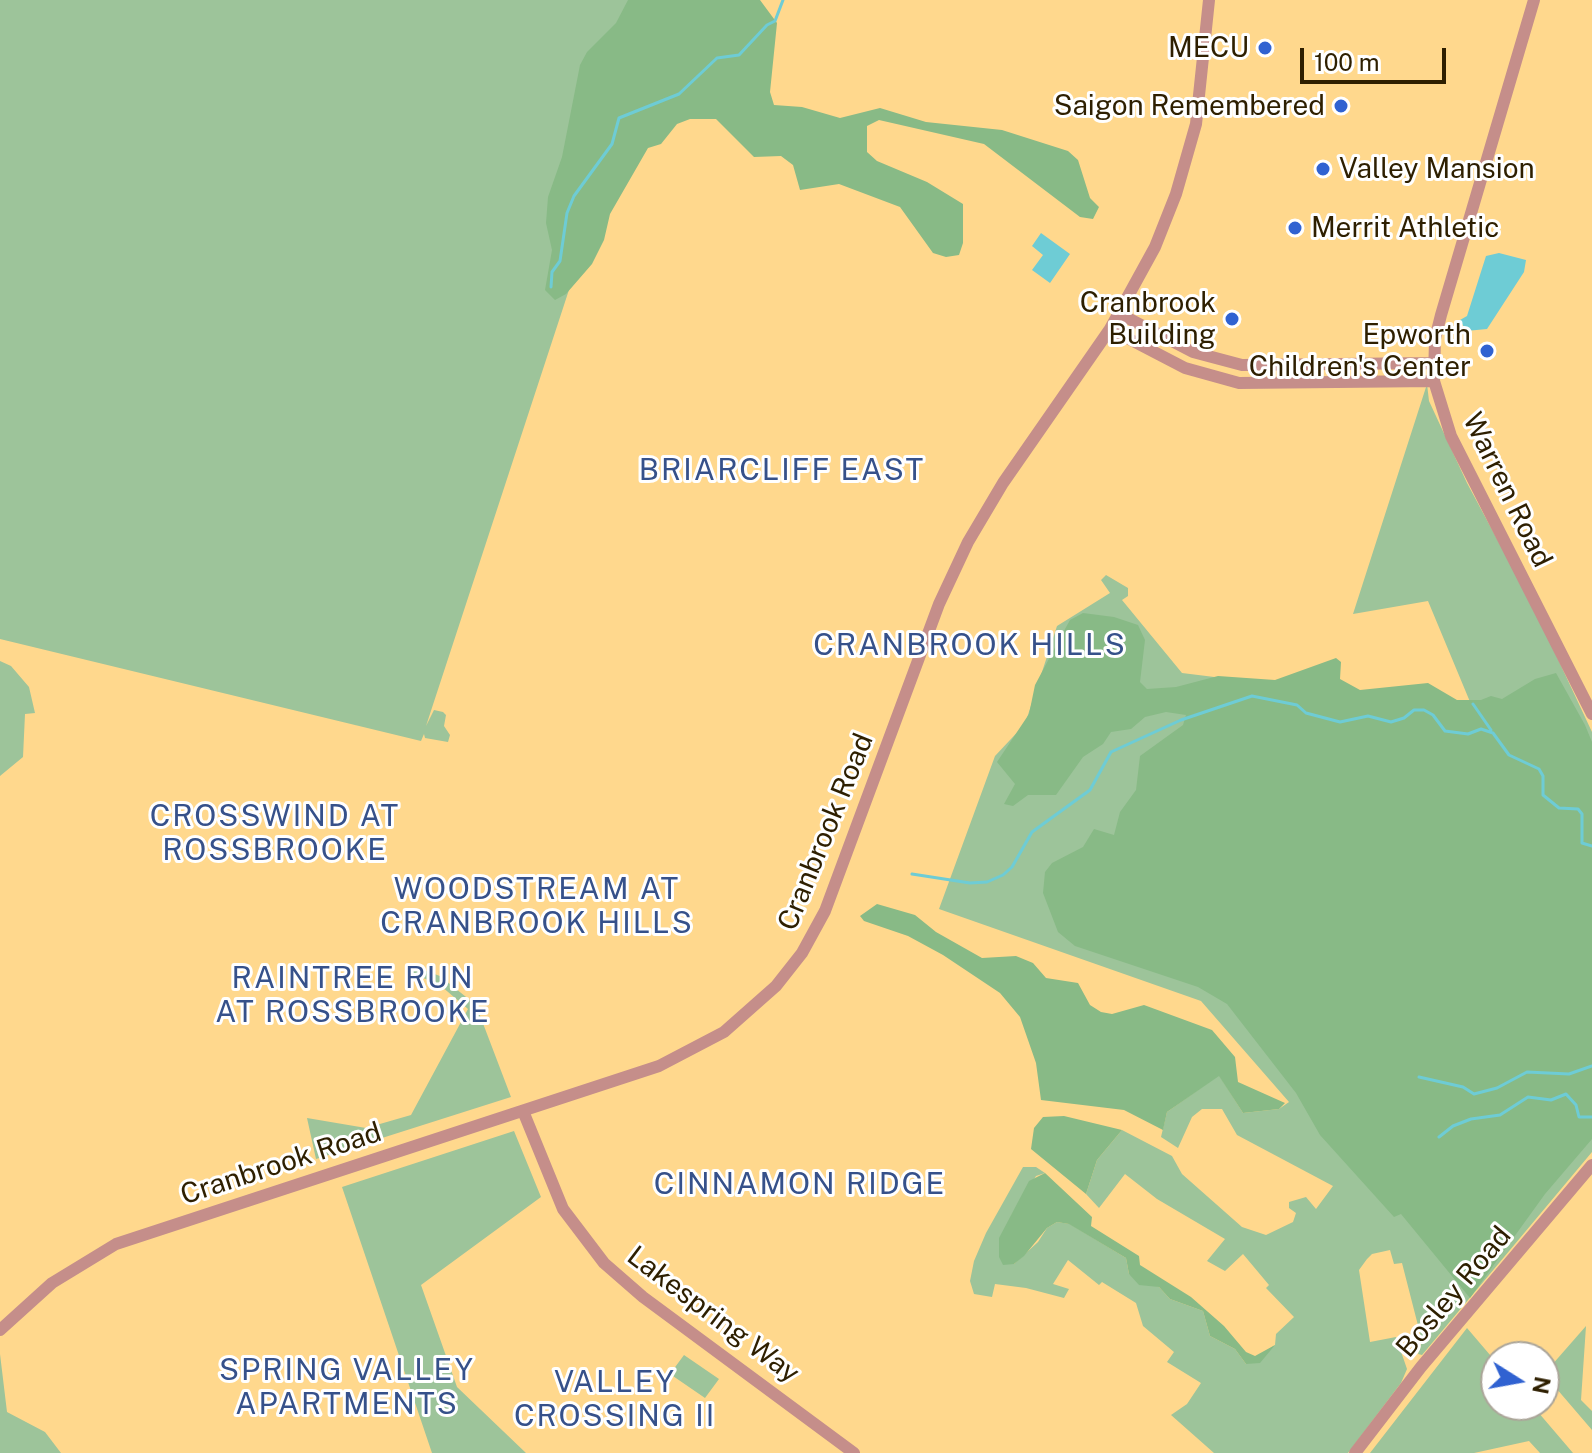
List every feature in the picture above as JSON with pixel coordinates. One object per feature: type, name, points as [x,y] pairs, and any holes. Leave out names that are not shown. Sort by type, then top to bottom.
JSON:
[{"type":"street","name":"Cranbrook Road","points":[[0,1330],[69,1271],[124,1241],[523,1111],[692,1052],[741,1019],[794,964],[818,927],[834,889],[950,579],[1003,483],[1120,314],[1155,247],[1187,160],[1202,90],[1209,0]]},
{"type":"street","name":"Warren Road","points":[[1534,0],[1441,315],[1433,363],[1434,381],[1451,436],[1592,714]]},
{"type":"street","points":[[1120,314],[1193,352],[1242,365],[1433,363]]},
{"type":"street","points":[[1110,329],[1185,368],[1239,383],[1434,381]]},
{"type":"street","name":"Lakespring Way","points":[[523,1111],[563,1209],[604,1263],[643,1297],[854,1453]]},
{"type":"street","name":"Bosley Road","points":[[1355,1453],[1421,1367],[1592,1165]]},
{"type":"green space","points":[[0,0],[664,0],[426,726],[434,710],[443,712],[446,715],[444,726],[450,735],[448,742],[425,738],[424,734],[421,741],[0,639]]},
{"type":"green space","points":[[628,0],[760,0],[777,23],[770,92],[774,105],[802,107],[840,118],[880,108],[926,122],[1002,130],[1068,151],[1078,160],[1090,198],[1099,207],[1093,219],[1080,217],[984,144],[879,120],[867,126],[867,152],[877,161],[927,182],[963,204],[963,243],[959,255],[946,257],[933,253],[900,207],[839,184],[800,190],[793,165],[781,156],[754,157],[716,119],[690,119],[677,124],[661,144],[648,148],[610,214],[604,240],[592,264],[566,294],[555,300],[545,290],[552,250],[546,223],[548,197],[562,157],[580,65],[587,52],[616,23]]},
{"type":"green space","points":[[1427,384],[1429,401],[1467,483],[1534,608],[1592,732],[1592,1152],[1422,1355],[1418,1354],[1422,1341],[1402,1263],[1394,1264],[1390,1250],[1372,1254],[1367,1259],[1359,1270],[1370,1342],[1396,1337],[1407,1369],[1401,1383],[1348,1453],[1214,1453],[1171,1415],[1187,1404],[1201,1383],[1167,1362],[1174,1352],[1143,1326],[1136,1303],[1102,1282],[1099,1285],[1068,1260],[1053,1284],[1069,1289],[1064,1298],[995,1284],[992,1297],[974,1294],[970,1281],[974,1261],[986,1233],[1023,1167],[1036,1167],[1045,1173],[1036,1176],[1011,1216],[1014,1264],[1038,1242],[1047,1228],[1057,1222],[1070,1224],[1126,1258],[1129,1274],[1159,1287],[1170,1299],[1203,1311],[1210,1336],[1235,1349],[1246,1364],[1275,1345],[1276,1334],[1294,1317],[1266,1288],[1269,1285],[1243,1254],[1225,1271],[1207,1261],[1225,1239],[1157,1199],[1125,1174],[1099,1208],[1086,1194],[1097,1160],[1122,1130],[1172,1156],[1182,1174],[1242,1227],[1266,1235],[1293,1222],[1296,1213],[1289,1208],[1289,1202],[1306,1197],[1316,1209],[1333,1186],[1237,1135],[1222,1109],[1202,1109],[1192,1117],[1178,1148],[1161,1137],[1167,1112],[1219,1075],[1243,1113],[1279,1109],[1289,1102],[1201,1001],[939,909],[995,756],[1025,724],[1057,626],[1110,593],[1101,580],[1106,575],[1128,588],[1128,596],[1122,600],[1182,673],[1473,709],[1428,601],[1353,614]]},
{"type":"green space","points":[[1083,613],[1114,617],[1138,625],[1145,640],[1140,682],[1147,689],[1176,687],[1218,676],[1275,680],[1336,658],[1341,662],[1340,679],[1360,690],[1428,683],[1457,700],[1481,700],[1491,696],[1502,699],[1535,679],[1556,673],[1592,742],[1592,1139],[1545,1194],[1470,1298],[1401,1214],[1394,1217],[1320,1135],[1296,1093],[1227,1004],[1198,987],[1075,946],[1058,932],[1043,893],[1045,872],[1052,863],[1083,847],[1094,829],[1114,835],[1120,812],[1136,790],[1140,756],[1183,725],[1186,715],[1166,712],[1145,717],[1131,729],[1111,732],[1103,744],[1083,757],[1056,795],[1028,795],[1013,806],[1004,804],[1015,784],[997,762],[1029,714],[1035,685],[1070,620]]},
{"type":"green space","points":[[0,661],[11,666],[29,687],[35,713],[25,714],[23,757],[0,776]]},
{"type":"green space","points":[[877,904],[915,915],[936,932],[982,958],[1016,956],[1033,963],[1046,978],[1078,983],[1090,1005],[1101,1012],[1112,1014],[1144,1005],[1212,1030],[1235,1057],[1238,1082],[1285,1103],[1279,1109],[1243,1113],[1219,1076],[1167,1112],[1163,1130],[1124,1110],[1041,1100],[1036,1063],[1020,1017],[1000,993],[908,936],[864,921],[860,916]]},
{"type":"green space","points":[[412,966],[440,976],[476,1005],[511,1097],[316,1159],[307,1118],[366,1128],[411,1115],[468,1009],[441,986],[408,971]]},
{"type":"green space","points":[[1064,1116],[1122,1130],[1097,1160],[1086,1194],[1031,1149],[1034,1128],[1043,1117]]},
{"type":"green space","points":[[514,1131],[541,1197],[421,1285],[457,1387],[526,1453],[432,1453],[342,1187]]},
{"type":"green space","points":[[1045,1173],[1092,1217],[1091,1226],[1139,1256],[1140,1265],[1191,1297],[1224,1326],[1246,1352],[1255,1356],[1275,1345],[1260,1363],[1246,1364],[1235,1349],[1210,1336],[1203,1311],[1170,1299],[1159,1287],[1139,1285],[1129,1274],[1126,1258],[1069,1224],[1057,1222],[1047,1228],[1024,1256],[1014,1264],[1003,1265],[999,1257],[999,1238],[1029,1181]]},
{"type":"green space","points":[[1586,1326],[1581,1400],[1592,1411],[1592,1430],[1560,1393],[1560,1356]]},
{"type":"green space","points":[[1467,1328],[1480,1343],[1480,1421],[1546,1421],[1573,1453],[1540,1453],[1529,1441],[1474,1453],[1370,1453]]},
{"type":"green space","points":[[0,1354],[7,1412],[45,1432],[61,1453],[0,1453]]},
{"type":"green space","points":[[684,1355],[719,1379],[705,1398],[670,1374]]},
{"type":"water","points":[[1041,233],[1070,254],[1050,283],[1032,270],[1043,255],[1032,246]]},
{"type":"water","points":[[1499,253],[1526,260],[1524,272],[1487,329],[1466,331],[1460,320],[1467,316],[1486,256]]},
{"type":"waterway","points":[[551,287],[552,272],[560,261],[567,213],[574,196],[612,144],[619,118],[679,94],[717,58],[739,55],[767,25],[775,21],[783,0]]},
{"type":"waterway","points":[[912,874],[970,883],[987,882],[1003,875],[1012,867],[1032,832],[1090,790],[1111,752],[1181,720],[1252,696],[1297,705],[1306,713],[1340,722],[1368,716],[1391,722],[1404,718],[1414,710],[1424,710],[1433,715],[1445,731],[1468,734],[1481,729],[1493,733],[1509,755],[1539,769],[1543,776],[1543,795],[1559,808],[1578,809],[1582,814],[1582,843],[1592,846]]},
{"type":"waterway","points":[[1473,704],[1491,730]]},
{"type":"waterway","points":[[1419,1077],[1463,1087],[1474,1094],[1497,1088],[1527,1072],[1569,1074],[1592,1066]]},
{"type":"waterway","points":[[1439,1137],[1453,1126],[1471,1119],[1500,1115],[1528,1097],[1551,1100],[1566,1094],[1576,1105],[1579,1117],[1592,1117]]},
{"type":"place","name":"MECU","points":[[1265,48]]},
{"type":"place","name":"Saigon Remembered","points":[[1341,106]]},
{"type":"place","name":"Valley Mansion","points":[[1323,169]]},
{"type":"place","name":"Merrit Athletic","points":[[1295,228]]},
{"type":"place","name":"Cranbrook Building","points":[[1232,319]]},
{"type":"place","name":"Epworth Children's Center","points":[[1487,351]]},
{"type":"district","name":"BRIARCLIFF EAST","points":[[782,471]]},
{"type":"district","name":"CRANBROOK HILLS","points":[[970,646]]},
{"type":"district","name":"CROSSWIND AT ROSSBROOKE","points":[[275,834]]},
{"type":"district","name":"WOODSTREAM AT CRANBROOK HILLS","points":[[537,907]]},
{"type":"district","name":"RAINTREE RUN AT ROSSBROOKE","points":[[353,996]]},
{"type":"district","name":"CINNAMON RIDGE","points":[[800,1185]]},
{"type":"district","name":"SPRING VALLEY APARTMENTS","points":[[347,1388]]},
{"type":"district","name":"VALLEY CROSSING II","points":[[615,1400]]}]
